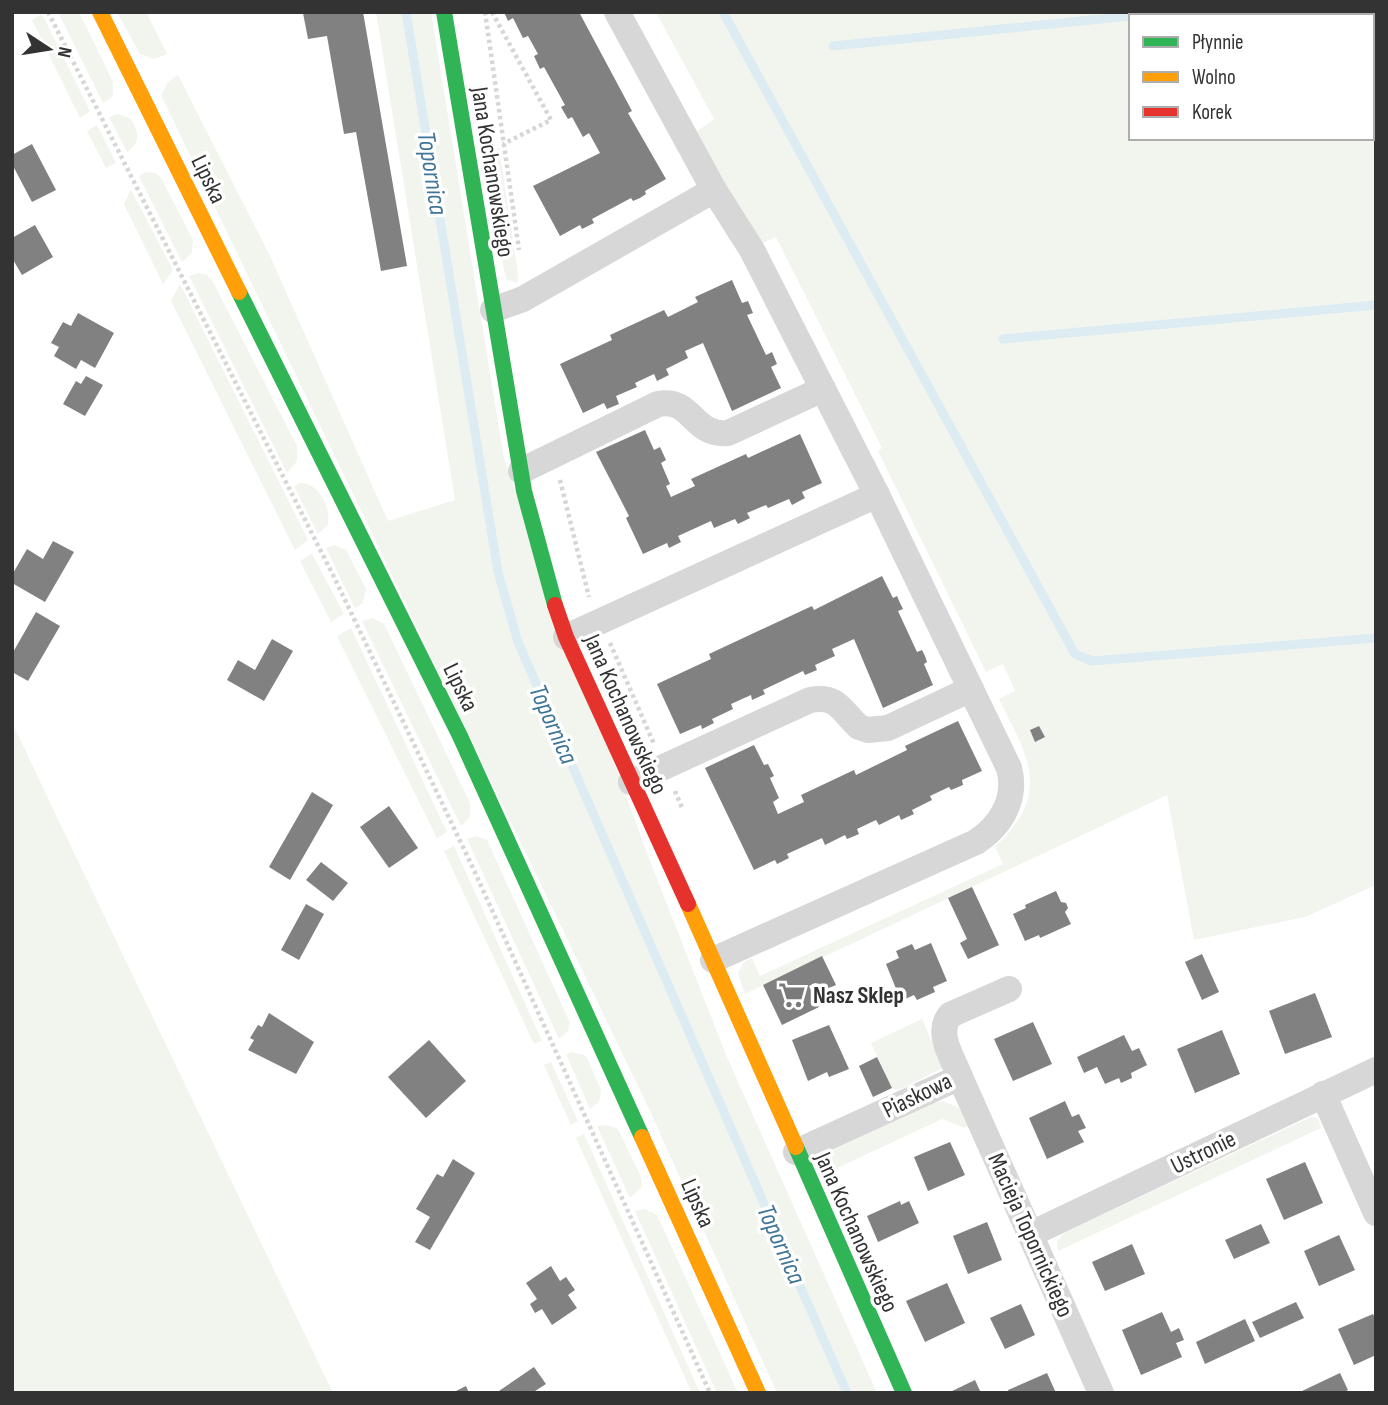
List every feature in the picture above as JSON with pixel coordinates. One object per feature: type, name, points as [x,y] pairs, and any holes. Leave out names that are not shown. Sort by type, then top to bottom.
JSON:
[{"type":"main road","name":"Lipska","points":[[100,12],[460,736],[758,1393]]},
{"type":"main road","name":"Jana Kochanowskiego","points":[[444,12],[521,471],[539,553],[566,637],[713,960],[904,1393]]},
{"type":"street","points":[[617,12],[714,190],[752,250],[877,495],[1009,768],[1012,780],[1008,804],[1002,816],[987,835],[976,842],[713,960]]},
{"type":"street","points":[[493,310],[523,299],[714,190]]},
{"type":"street","points":[[521,471],[658,404],[681,406],[704,429],[712,433],[728,433],[823,389]]},
{"type":"street","points":[[566,637],[877,495]]},
{"type":"street","points":[[631,782],[810,700],[833,701],[859,727],[879,730],[971,689]]},
{"type":"street","name":"Piaskowa","points":[[796,1152],[960,1077],[945,1039],[944,1026],[947,1020],[950,1016],[1009,989]]},
{"type":"street","name":"Ustronie","points":[[1031,1234],[1376,1070]]},
{"type":"street","name":"Macieja Topornickiego","points":[[960,1077],[1101,1393]]},
{"type":"street","points":[[1323,1094],[1376,1213]]},
{"type":"path","points":[[48,12],[335,579],[473,868],[710,1393]]},
{"type":"path","points":[[492,12],[551,120],[503,144]]},
{"type":"shaded area","points":[[58,12],[79,12],[113,82],[113,96],[103,103]]},
{"type":"shaded area","points":[[117,12],[146,12],[167,54],[154,59],[140,54]]},
{"type":"shaded area","points":[[376,12],[431,12],[504,459],[645,848],[726,1055],[877,1393],[777,1393],[650,1111],[161,95],[168,82],[178,75],[270,256],[388,521],[455,500]]},
{"type":"shaded area","points":[[656,12],[1376,12],[1376,885],[1305,917],[1194,940],[1167,795],[745,994],[738,973],[744,962],[752,958],[760,976],[1003,864],[995,846],[1003,840],[1020,817],[1030,786],[1026,757],[999,699],[1015,691],[1003,664],[986,672],[878,451],[882,448],[776,237],[761,244],[695,133],[714,119]]},
{"type":"shaded area","points":[[42,14],[90,111],[80,118],[32,20]]},
{"type":"shaded area","points":[[118,114],[131,119],[137,133],[135,145],[127,152],[109,117]]},
{"type":"shaded area","points":[[97,125],[116,163],[106,168],[87,131]]},
{"type":"shaded area","points":[[499,148],[518,274],[517,283],[506,279],[479,152]]},
{"type":"shaded area","points":[[146,172],[155,173],[161,178],[193,240],[192,253],[182,262],[139,176]]},
{"type":"shaded area","points":[[131,190],[173,270],[163,284],[124,204]]},
{"type":"shaded area","points":[[198,273],[207,275],[213,282],[297,446],[297,461],[287,473],[189,276]]},
{"type":"shaded area","points":[[180,284],[308,540],[295,550],[171,301]]},
{"type":"shaded area","points":[[300,483],[318,491],[328,511],[328,525],[318,534],[294,486]]},
{"type":"shaded area","points":[[334,545],[346,550],[366,589],[363,603],[355,608],[326,548]]},
{"type":"shaded area","points":[[312,554],[344,614],[331,622],[300,561]]},
{"type":"shaded area","points":[[372,618],[384,624],[470,803],[470,817],[461,826],[362,621]]},
{"type":"shaded area","points":[[351,628],[447,832],[437,838],[337,636]]},
{"type":"shaded area","points":[[12,722],[53,809],[333,1393],[12,1393]]},
{"type":"shaded area","points":[[475,836],[487,840],[570,1023],[568,1031],[559,1039],[467,839]]},
{"type":"shaded area","points":[[454,846],[542,1041],[534,1044],[444,851]]},
{"type":"shaded area","points":[[922,1019],[943,1068],[898,1090],[892,1088],[871,1043]]},
{"type":"shaded area","points":[[571,1052],[587,1058],[601,1090],[599,1102],[590,1109],[566,1054]]},
{"type":"shaded area","points":[[551,1062],[578,1121],[571,1125],[544,1065]]},
{"type":"shaded area","points":[[943,1101],[959,1108],[969,1125],[965,1128],[942,1119],[820,1176],[818,1157],[933,1103]]},
{"type":"shaded area","points":[[1311,1117],[1318,1118],[1321,1128],[1058,1251],[1057,1242],[1064,1233]]},
{"type":"shaded area","points":[[606,1125],[618,1129],[641,1177],[642,1187],[630,1198],[597,1126]]},
{"type":"shaded area","points":[[584,1134],[700,1393],[692,1393],[576,1138]]},
{"type":"shaded area","points":[[645,1209],[657,1215],[738,1393],[717,1393],[635,1211]]},
{"type":"building","points":[[363,12],[407,266],[381,271],[356,132],[344,134],[327,36],[308,39],[303,13]]},
{"type":"building","points":[[504,12],[579,12],[632,111],[628,113],[666,179],[645,191],[646,194],[640,198],[633,201],[631,198],[592,219],[594,223],[582,229],[580,225],[560,236],[533,186],[600,153],[589,133],[583,137],[572,117],[568,119],[561,107],[565,105],[544,67],[540,69],[534,56],[538,54],[528,36],[523,38],[513,18],[508,21]]},
{"type":"building","points":[[32,144],[56,190],[32,202],[12,164],[12,155]]},
{"type":"building","points":[[35,225],[53,257],[22,275],[12,258],[12,238]]},
{"type":"building","points":[[732,280],[742,303],[748,301],[753,313],[747,315],[766,355],[772,352],[777,364],[771,367],[781,388],[732,411],[703,343],[685,351],[688,358],[666,369],[669,375],[657,381],[654,374],[635,383],[637,387],[616,396],[619,404],[607,409],[604,403],[583,413],[560,364],[612,340],[610,335],[664,310],[668,317],[698,302],[695,297]]},
{"type":"building","points":[[78,313],[114,333],[95,368],[81,360],[76,369],[54,356],[59,347],[51,343],[63,322],[71,326]]},
{"type":"building","points":[[86,376],[103,385],[85,416],[63,404],[76,381],[81,384]]},
{"type":"building","points":[[645,430],[654,450],[660,447],[666,460],[661,463],[670,484],[666,486],[671,497],[695,486],[691,479],[746,454],[748,458],[800,434],[822,483],[802,492],[805,498],[792,505],[789,499],[768,508],[766,505],[747,513],[750,518],[738,524],[735,519],[714,528],[711,521],[678,536],[681,542],[669,548],[667,543],[643,554],[626,518],[629,516],[596,452]]},
{"type":"building","points":[[53,541],[74,552],[45,602],[12,583],[12,575],[27,549],[43,559]]},
{"type":"building","points":[[882,576],[893,598],[897,596],[903,609],[898,611],[917,652],[922,650],[925,656],[927,662],[924,664],[933,685],[883,708],[854,639],[832,649],[835,656],[815,665],[817,670],[805,675],[803,671],[763,690],[765,694],[752,700],[751,695],[731,704],[733,709],[712,719],[714,723],[680,734],[657,684],[711,659],[709,654],[812,606],[814,610]]},
{"type":"building","points":[[36,612],[60,626],[28,681],[12,672],[12,654]]},
{"type":"building","points":[[272,639],[293,651],[264,701],[227,680],[238,660],[255,670]]},
{"type":"building","points":[[958,721],[982,771],[962,780],[963,785],[951,790],[949,787],[930,796],[932,800],[912,810],[914,814],[901,820],[899,815],[879,825],[876,820],[857,829],[859,834],[847,839],[845,835],[825,845],[822,838],[787,854],[789,858],[777,864],[775,860],[754,870],[705,768],[754,745],[764,765],[768,764],[774,776],[770,778],[779,798],[773,802],[778,814],[804,802],[801,795],[854,770],[856,775],[907,750],[905,746]]},
{"type":"building","points":[[1039,726],[1045,737],[1035,742],[1030,730]]},
{"type":"building","points":[[312,792],[333,805],[290,880],[269,867]]},
{"type":"building","points":[[389,806],[418,848],[389,868],[360,827]]},
{"type":"building","points":[[321,862],[348,883],[333,901],[306,880]]},
{"type":"building","points":[[972,887],[999,945],[968,959],[960,943],[967,939],[948,898]]},
{"type":"building","points":[[1056,891],[1061,902],[1066,903],[1068,908],[1065,912],[1071,924],[1040,938],[1039,935],[1025,941],[1013,914],[1026,908],[1025,905]]},
{"type":"building","points":[[306,904],[324,914],[299,960],[281,950]]},
{"type":"building","points":[[931,943],[947,981],[933,987],[935,992],[917,1000],[914,995],[901,1001],[886,964],[899,958],[896,951],[912,944],[915,950]]},
{"type":"building","points":[[1202,954],[1219,992],[1202,1000],[1185,962]]},
{"type":"building","points":[[822,956],[836,985],[820,992],[816,983],[809,986],[819,1007],[782,1025],[763,985]]},
{"type":"building","points":[[1315,993],[1332,1037],[1285,1054],[1269,1011]]},
{"type":"building","points":[[269,1013],[314,1042],[296,1074],[248,1050],[254,1040],[250,1038],[258,1025],[262,1027]]},
{"type":"building","points":[[1033,1022],[1052,1064],[1013,1081],[994,1039]]},
{"type":"building","points":[[829,1025],[849,1069],[829,1077],[827,1072],[808,1081],[792,1040]]},
{"type":"building","points":[[1222,1030],[1240,1074],[1195,1093],[1177,1049]]},
{"type":"building","points":[[1124,1035],[1132,1051],[1139,1048],[1147,1065],[1131,1073],[1132,1078],[1121,1083],[1119,1078],[1105,1084],[1097,1067],[1084,1073],[1077,1057]]},
{"type":"building","points":[[429,1040],[466,1081],[426,1118],[388,1077]]},
{"type":"building","points":[[877,1057],[892,1088],[873,1097],[859,1066]]},
{"type":"building","points":[[1065,1101],[1072,1117],[1079,1114],[1086,1128],[1078,1131],[1084,1142],[1047,1159],[1029,1118]]},
{"type":"building","points":[[950,1142],[965,1175],[928,1191],[914,1157]]},
{"type":"building","points":[[453,1159],[475,1173],[430,1250],[415,1242],[430,1217],[416,1209],[437,1174],[443,1177]]},
{"type":"building","points":[[1305,1162],[1323,1203],[1284,1220],[1266,1179]]},
{"type":"building","points":[[900,1201],[901,1205],[909,1201],[919,1223],[878,1242],[867,1216]]},
{"type":"building","points":[[987,1222],[1002,1260],[968,1274],[953,1236]]},
{"type":"building","points":[[1261,1224],[1270,1243],[1234,1259],[1225,1240]]},
{"type":"building","points":[[1339,1235],[1355,1270],[1319,1286],[1304,1251]]},
{"type":"building","points":[[1132,1244],[1145,1274],[1105,1291],[1092,1262]]},
{"type":"building","points":[[551,1266],[560,1281],[566,1277],[575,1290],[568,1295],[577,1308],[552,1325],[542,1309],[535,1313],[530,1304],[537,1299],[526,1283]]},
{"type":"building","points":[[947,1283],[965,1323],[925,1342],[906,1301]]},
{"type":"building","points":[[1296,1302],[1304,1318],[1260,1338],[1252,1322]]},
{"type":"building","points":[[1021,1304],[1035,1335],[1005,1349],[990,1318]]},
{"type":"building","points":[[1162,1312],[1171,1332],[1179,1328],[1184,1340],[1176,1343],[1182,1357],[1141,1375],[1122,1330]]},
{"type":"building","points":[[1373,1314],[1376,1320],[1376,1355],[1354,1365],[1338,1329]]},
{"type":"building","points":[[1245,1319],[1255,1341],[1205,1364],[1196,1342]]},
{"type":"building","points":[[534,1367],[546,1384],[532,1393],[496,1393]]},
{"type":"building","points":[[1047,1373],[1056,1393],[1009,1393],[1008,1390]]},
{"type":"building","points":[[1340,1373],[1348,1390],[1343,1393],[1303,1393],[1302,1391]]},
{"type":"building","points":[[975,1380],[981,1393],[948,1393]]},
{"type":"building","points":[[466,1386],[469,1393],[452,1393]]},
{"type":"waterway","name":"Topornica","points":[[406,12],[498,572],[518,642],[847,1393]]},
{"type":"waterway","points":[[723,12],[1075,654],[1092,661],[1376,638]]},
{"type":"waterway","points":[[1152,14],[1169,12]]},
{"type":"waterway","points":[[833,46],[1129,16]]},
{"type":"waterway","points":[[1003,339],[1376,305]]},
{"type":"traffic: fast","points":[[444,12],[524,491],[555,605]]},
{"type":"traffic: fast","points":[[239,292],[460,736],[642,1137]]},
{"type":"traffic: fast","points":[[796,1147],[904,1393]]},
{"type":"traffic: slow","points":[[100,12],[239,292]]},
{"type":"traffic: slow","points":[[688,904],[796,1147]]},
{"type":"traffic: slow","points":[[642,1137],[758,1393]]},
{"type":"traffic: jam","points":[[555,605],[566,637],[688,904]]},
{"type":"place","name":"Nasz Sklep","points":[[792,995]]}]
